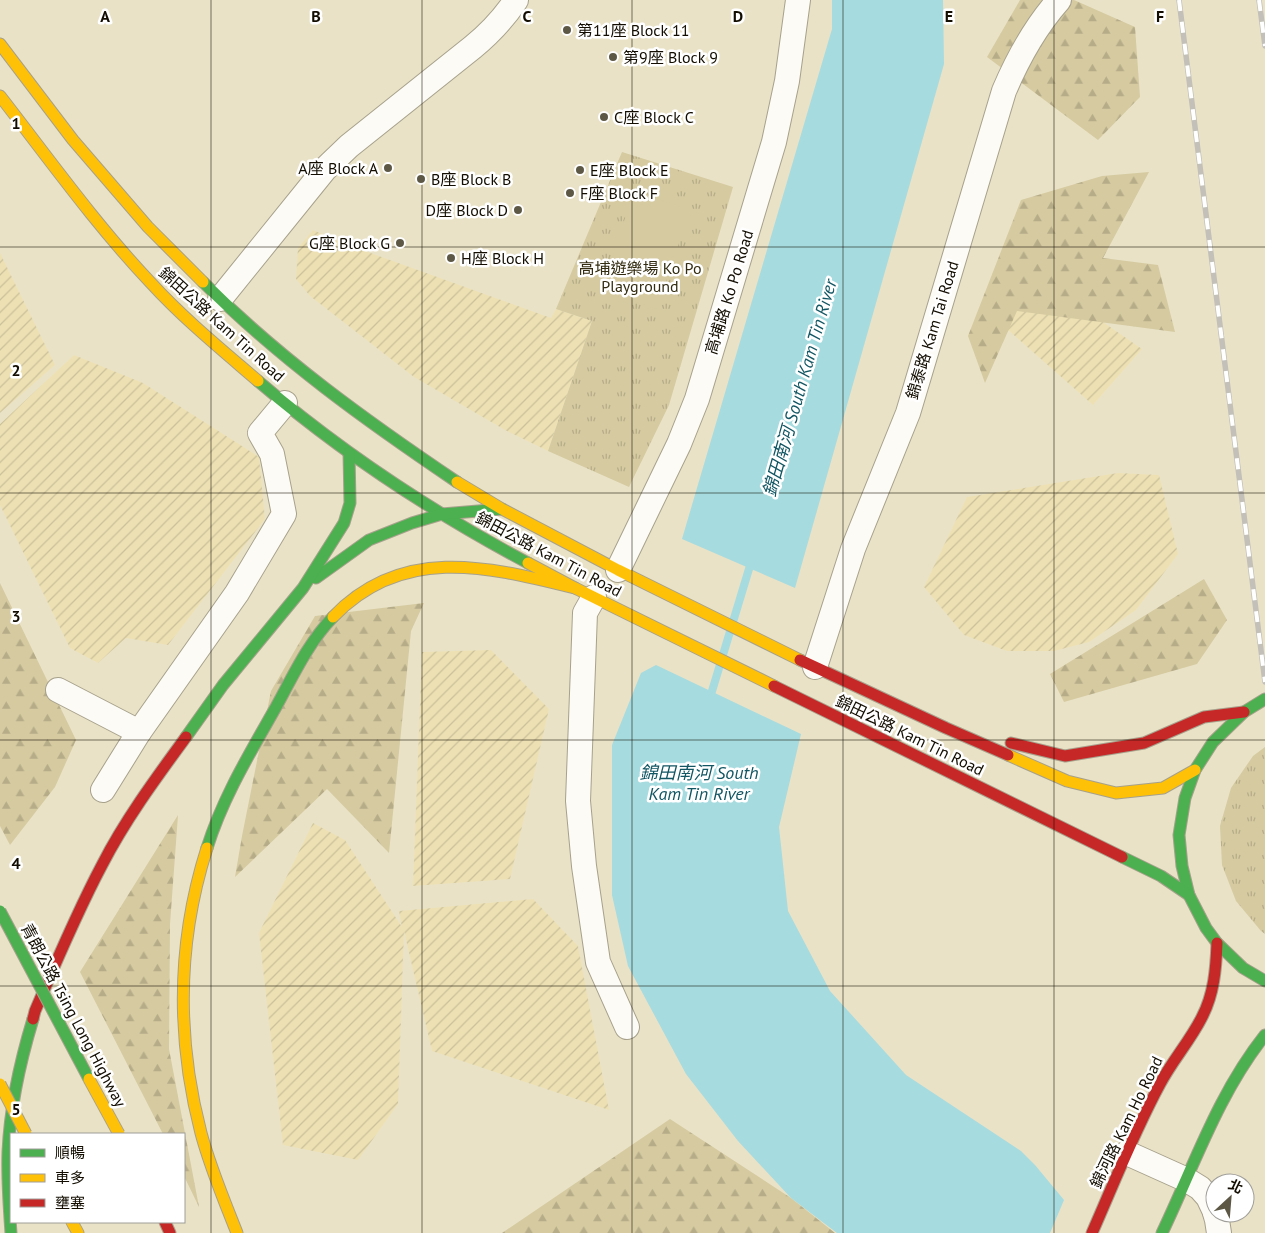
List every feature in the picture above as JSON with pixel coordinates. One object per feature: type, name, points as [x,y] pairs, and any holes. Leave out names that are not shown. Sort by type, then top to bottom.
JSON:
[{"type":"main road","name":"錦田公路 Kam Tin Road","points":[[0,44],[73,140],[148,228],[220,299],[290,360],[392,439],[502,509],[639,581],[808,664],[946,728],[1067,781],[1116,793],[1162,788],[1195,770]]},
{"type":"main road","name":"錦田公路 Kam Tin Road","points":[[0,96],[84,206],[137,268],[177,310],[230,358],[349,453],[442,514],[584,592],[1161,876],[1189,895]]},
{"type":"main road","points":[[10,1221],[8,1151],[13,1104],[22,1057],[35,1011],[60,951],[102,864],[140,803],[223,685],[302,588],[344,523],[350,503],[349,453]]},
{"type":"main road","points":[[302,588],[369,540],[412,523],[442,514],[502,509]]},
{"type":"main road","points":[[237,1233],[216,1180],[202,1136],[185,1048],[182,1003],[183,957],[190,912],[200,868],[215,824],[232,785],[321,630],[342,608],[363,592],[384,580],[407,572],[450,566],[472,567],[520,575],[584,592]]},
{"type":"main road","name":"錦田公路 Kam Tin Road","points":[[1265,699],[1244,712],[1213,742],[1195,770],[1185,798],[1179,836],[1182,866],[1189,895],[1206,928],[1217,943],[1243,968],[1265,981]]},
{"type":"main road","points":[[946,728],[1065,756],[1144,743],[1204,717],[1244,712]]},
{"type":"main road","name":"青朗公路 Tsing Long Highway","points":[[0,911],[118,1133]]},
{"type":"main road","name":"錦河路 Kam Ho Road","points":[[1092,1233],[1162,1080],[1198,1025],[1207,1006],[1214,982],[1217,943]]},
{"type":"main road","points":[[1162,1233],[1230,1086],[1265,1035]]},
{"type":"main road","points":[[0,1084],[25,1133]]},
{"type":"street","points":[[220,299],[318,176],[349,146],[492,31],[516,0]]},
{"type":"street","name":"高埔路 Ko Po Road","points":[[618,570],[679,444],[697,399],[774,142],[788,81],[798,0]]},
{"type":"street","name":"錦泰路 Kam Tai Road","points":[[808,664],[908,413],[1004,91],[1030,38],[1059,0]]},
{"type":"street","points":[[103,790],[139,732],[237,593],[284,514],[272,454],[260,433],[286,403]]},
{"type":"street","points":[[584,592],[585,613],[578,801],[584,866],[598,962],[627,1026]]},
{"type":"street","points":[[58,690],[139,732]]},
{"type":"street","points":[[1127,1153],[1187,1180],[1205,1194]]},
{"type":"shaded area","points":[[313,230],[340,242],[551,318],[556,309],[592,321],[548,451],[505,430],[414,377],[310,296],[296,279],[298,248]]},
{"type":"shaded area","points":[[0,253],[55,365],[0,413]]},
{"type":"shaded area","points":[[1019,264],[1142,349],[1093,405],[991,315]]},
{"type":"shaded area","points":[[74,355],[143,383],[259,457],[265,519],[168,645],[126,638],[98,663],[70,648],[0,505],[0,424]]},
{"type":"shaded area","points":[[1118,473],[1159,475],[1178,554],[1136,610],[1089,642],[1054,651],[1007,651],[964,635],[924,587],[967,497]]},
{"type":"shaded area","points":[[491,650],[549,709],[510,879],[413,886],[422,652]]},
{"type":"shaded area","points":[[313,823],[345,840],[402,927],[399,911],[533,899],[578,946],[609,1110],[432,1051],[404,931],[398,1104],[358,1160],[283,1145],[259,933]]},
{"type":"green space","points":[[1020,0],[1074,0],[1135,27],[1140,97],[1098,140],[987,57]]},
{"type":"green space","name":"高埔遊樂場 Ko Po Playground","points":[[622,152],[733,187],[669,405],[629,487],[548,451],[592,321],[556,309]]},
{"type":"green space","points":[[1149,172],[1103,258],[1158,265],[1175,332],[1017,311],[985,383],[968,336],[1021,200],[1102,176]]},
{"type":"green space","points":[[634,191],[690,210],[657,309],[601,291]]},
{"type":"green space","points":[[1204,579],[1227,620],[1197,664],[1064,702],[1050,674]]},
{"type":"green space","points":[[0,583],[76,740],[55,787],[10,845],[0,826]]},
{"type":"green space","points":[[424,603],[411,631],[389,853],[327,789],[235,877],[271,691],[315,616]]},
{"type":"green space","points":[[1265,747],[1265,934],[1236,901],[1222,865],[1220,826],[1231,788],[1253,756]]},
{"type":"green space","points":[[178,815],[170,924],[169,1049],[185,1133],[162,1133],[80,972]]},
{"type":"green space","points":[[670,1119],[791,1198],[835,1233],[502,1233]]},
{"type":"green space","points":[[185,1133],[199,1207],[185,1178]]},
{"type":"water","name":"錦田南河 South Kam Tin River","points":[[832,0],[943,0],[944,64],[795,588],[682,539],[832,29]]},
{"type":"water","name":"錦田南河 South Kam Tin River","points":[[656,665],[801,734],[779,827],[788,911],[830,991],[906,1075],[1021,1151],[1064,1200],[1050,1233],[837,1233],[791,1198],[738,1141],[686,1074],[628,966],[612,895],[612,745],[641,673]]},
{"type":"waterway","name":"錦田南河 South Kam Tin River","points":[[709,701],[752,559]]},
{"type":"railway","points":[[1179,0],[1265,682]]},
{"type":"railway","points":[[1259,0],[1265,46]]},
{"type":"traffic: fast","points":[[203,282],[232,310],[294,363],[358,413],[457,482]]},
{"type":"traffic: fast","points":[[258,381],[289,407],[388,480],[457,523],[528,563]]},
{"type":"traffic: fast","points":[[186,737],[223,685],[303,588],[344,523],[350,503],[349,453]]},
{"type":"traffic: fast","points":[[316,578],[369,540],[412,523],[442,514],[502,509]]},
{"type":"traffic: fast","points":[[207,848],[213,829],[247,758],[302,660],[316,638],[333,617]]},
{"type":"traffic: fast","points":[[1265,699],[1244,712],[1213,742],[1195,770],[1185,798],[1179,835],[1182,866],[1189,895],[1206,928],[1217,943],[1243,968],[1265,981]]},
{"type":"traffic: fast","points":[[1122,857],[1161,876],[1189,895]]},
{"type":"traffic: fast","points":[[0,911],[89,1079]]},
{"type":"traffic: fast","points":[[10,1218],[9,1135],[16,1085],[33,1019]]},
{"type":"traffic: fast","points":[[1162,1233],[1220,1106],[1248,1058],[1265,1035]]},
{"type":"traffic: fast","points":[[10,1223],[11,1233]]},
{"type":"traffic: slow","points":[[0,44],[73,140],[148,227],[203,282]]},
{"type":"traffic: slow","points":[[0,96],[73,191],[131,261],[203,334],[258,381]]},
{"type":"traffic: slow","points":[[457,482],[502,509],[618,570],[800,660]]},
{"type":"traffic: slow","points":[[528,563],[774,686]]},
{"type":"traffic: slow","points":[[333,617],[360,594],[388,579],[418,570],[448,567],[479,569],[511,573],[575,588]]},
{"type":"traffic: slow","points":[[1008,755],[1067,781],[1116,793],[1163,788],[1195,770]]},
{"type":"traffic: slow","points":[[207,848],[197,883],[185,954],[184,1025],[187,1061],[201,1133],[213,1171],[237,1233]]},
{"type":"traffic: slow","points":[[89,1079],[118,1133]]},
{"type":"traffic: slow","points":[[0,1084],[25,1133]]},
{"type":"traffic: slow","points":[[73,1223],[78,1233]]},
{"type":"traffic: jam","points":[[800,660],[1008,755]]},
{"type":"traffic: jam","points":[[774,686],[1122,857]]},
{"type":"traffic: jam","points":[[1011,743],[1065,756],[1144,743],[1204,717],[1244,712]]},
{"type":"traffic: jam","points":[[33,1019],[75,919],[111,848],[141,800],[186,737]]},
{"type":"traffic: jam","points":[[1092,1233],[1151,1102],[1206,1008],[1214,981],[1217,943]]},
{"type":"traffic: jam","points":[[165,1223],[170,1233]]},
{"type":"place","name":"第11座 Block 11","points":[[567,30]]},
{"type":"place","name":"第9座 Block 9","points":[[613,57]]},
{"type":"place","name":"C座 Block C","points":[[604,117]]},
{"type":"place","name":"A座 Block A","points":[[388,168]]},
{"type":"place","name":"E座 Block E","points":[[580,170]]},
{"type":"place","name":"B座 Block B","points":[[421,179]]},
{"type":"place","name":"F座 Block F","points":[[570,193]]},
{"type":"place","name":"D座 Block D","points":[[518,210]]},
{"type":"place","name":"G座 Block G","points":[[400,243]]},
{"type":"place","name":"H座 Block H","points":[[451,258]]}]
